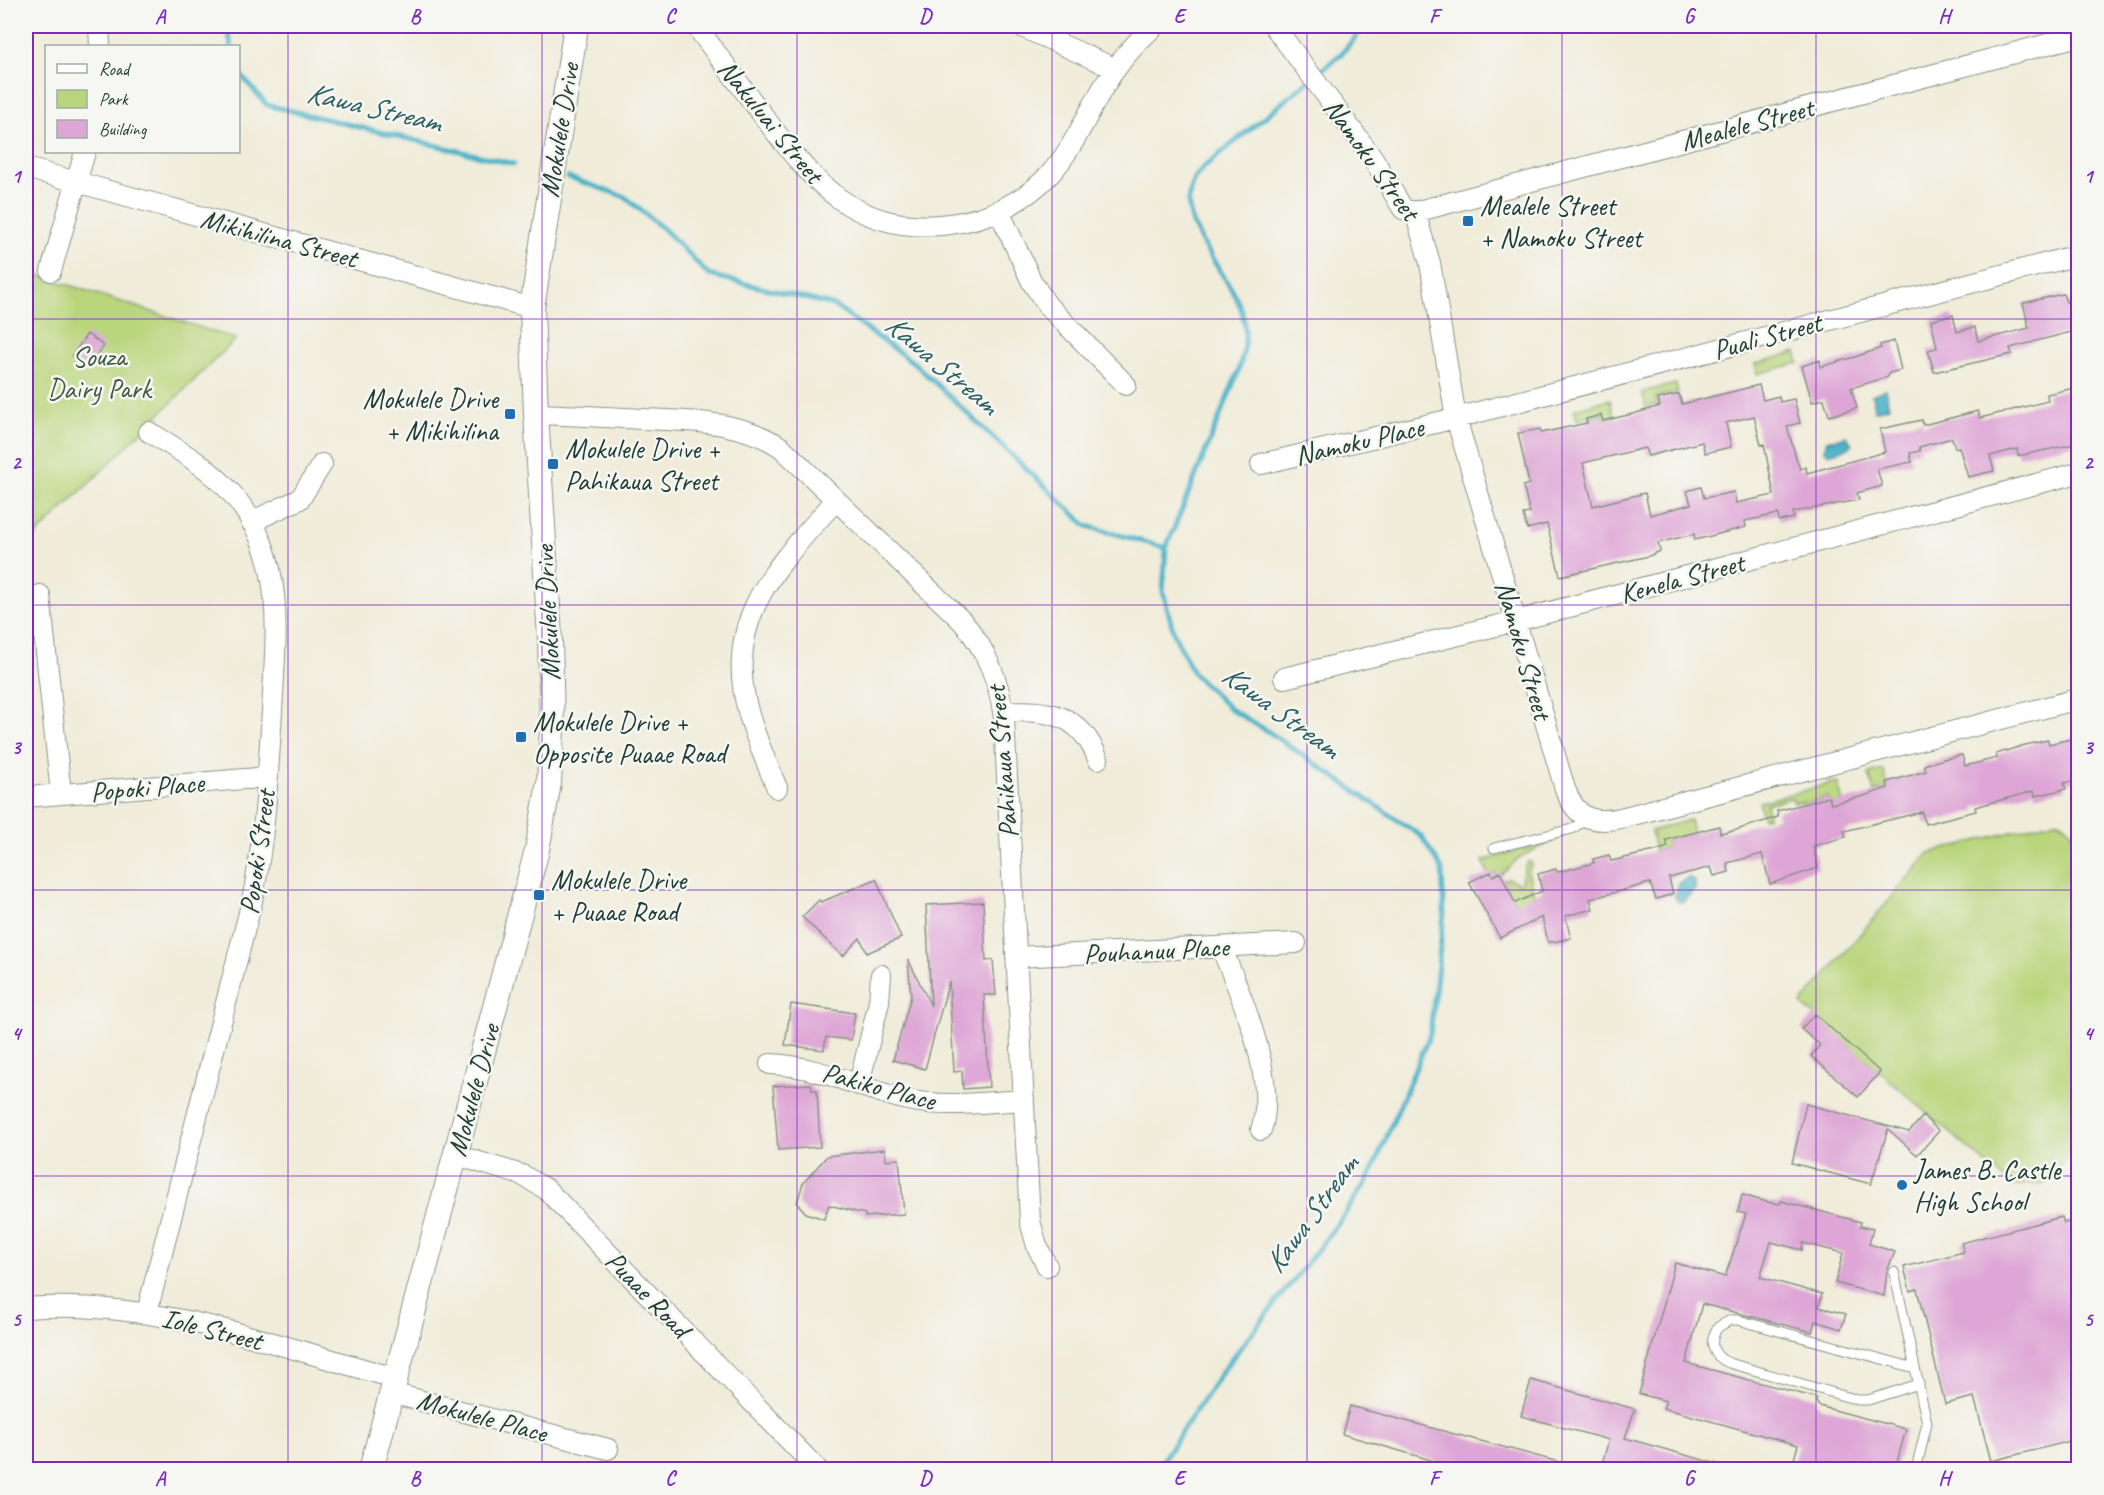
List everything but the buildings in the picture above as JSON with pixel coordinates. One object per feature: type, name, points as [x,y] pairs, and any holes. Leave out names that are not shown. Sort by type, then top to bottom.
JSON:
[{"type":"street","points":[[99,26],[100,45]]},
{"type":"street","name":"Mokulele Drive","points":[[371,1470],[537,850],[549,783],[552,729],[550,638],[532,308],[576,26]]},
{"type":"street","name":"Nakuluai Street","points":[[696,26],[805,171],[838,198],[878,217],[920,225],[960,223],[999,211],[1033,190],[1061,161],[1116,69],[1154,26]]},
{"type":"street","points":[[1020,26],[1116,69]]},
{"type":"street","name":"Namoku Street","points":[[1274,26],[1384,174],[1403,209],[1415,212],[1430,264],[1456,418],[1564,789],[1573,807],[1588,818]]},
{"type":"street","name":"Mealele Street","points":[[1415,212],[2079,36]]},
{"type":"street","points":[[51,271],[85,153]]},
{"type":"street","name":"Mikihilina Street","points":[[26,168],[532,308]]},
{"type":"street","points":[[999,211],[1032,282],[1047,305],[1126,385]]},
{"type":"street","name":"Puali Street","points":[[1456,418],[2079,255]]},
{"type":"street","name":"Pahikaua Street","points":[[536,414],[712,422],[746,429],[781,447],[973,634],[997,681],[1003,711],[1030,1221],[1037,1246],[1047,1266]]},
{"type":"street","name":"Namoku Place","points":[[1262,464],[1456,418]]},
{"type":"street","name":"Popoki Street","points":[[147,1312],[252,901],[266,821],[276,599],[269,563],[251,522],[232,494],[207,470],[149,432]]},
{"type":"street","points":[[251,522],[300,499],[322,464]]},
{"type":"street","name":"Kenela Street","points":[[1284,678],[1516,621],[2079,473]]},
{"type":"street","points":[[777,788],[754,731],[744,695],[742,658],[744,640],[748,621],[764,585],[836,500]]},
{"type":"street","points":[[40,595],[61,794]]},
{"type":"street","points":[[1588,818],[1598,820],[1621,818],[2079,699]]},
{"type":"street","points":[[1003,711],[1040,711],[1066,718],[1086,736],[1098,759]]},
{"type":"street","name":"Popoki Place","points":[[26,797],[268,777]]},
{"type":"street","name":"Pouhanuu Place","points":[[1016,957],[1296,943]]},
{"type":"street","points":[[1221,947],[1243,1000],[1266,1087],[1267,1108],[1261,1130]]},
{"type":"street","points":[[859,1084],[879,1002],[881,975]]},
{"type":"street","name":"Pakiko Place","points":[[770,1064],[812,1068],[906,1099],[939,1104],[1024,1100]]},
{"type":"street","name":"Puaae Road","points":[[456,1155],[522,1175],[546,1189],[818,1470]]},
{"type":"street","name":"Iole Street","points":[[26,1308],[76,1306],[147,1312],[393,1385]]},
{"type":"street","name":"Mokulele Place","points":[[393,1385],[608,1449]]},
{"type":"lane","points":[[1494,848],[1572,829],[1588,818]]},
{"type":"lane","points":[[1894,1272],[1927,1429],[1916,1470]]},
{"type":"lane","points":[[1915,1368],[1738,1320],[1731,1320],[1718,1327],[1712,1340],[1716,1355],[1729,1363],[1858,1400],[1868,1400],[1918,1384]]},
{"type":"green space","name":"Souza Dairy Park","points":[[26,271],[236,339],[26,545]]},
{"type":"green space","points":[[1796,352],[1799,363],[1757,374],[1755,364]]},
{"type":"green space","points":[[1676,384],[1678,392],[1656,397],[1658,404],[1646,407],[1642,392]]},
{"type":"green space","points":[[1610,399],[1614,416],[1604,419],[1602,413],[1577,420],[1574,409]]},
{"type":"green space","points":[[1884,770],[1888,788],[1874,792],[1869,774]]},
{"type":"green space","points":[[1837,782],[1843,802],[1831,805],[1829,797],[1806,803],[1804,810],[1802,802],[1794,803],[1792,798],[1766,804],[1768,816],[1763,818],[1759,802]]},
{"type":"green space","points":[[1690,820],[1697,849],[1688,834],[1666,840],[1668,847],[1655,851],[1651,831]]},
{"type":"green space","points":[[2059,820],[2078,837],[2078,1144],[2046,1183],[2012,1186],[1801,1004],[1929,853]]},
{"type":"green space","points":[[1557,839],[1520,857],[1502,874],[1488,874],[1483,861]]},
{"type":"green space","points":[[1529,861],[1532,863],[1528,872],[1535,898],[1515,903],[1503,880],[1508,878],[1520,884],[1525,866]]},
{"type":"water","points":[[1885,389],[1889,407],[1874,411],[1872,395]]},
{"type":"water","points":[[1846,436],[1852,444],[1849,448],[1829,454],[1824,449],[1827,441]]},
{"type":"water","points":[[1688,877],[1695,880],[1695,889],[1683,902],[1678,902],[1675,897],[1677,885]]},
{"type":"waterway","name":"Kawa Stream","points":[[227,26],[231,45]]},
{"type":"waterway","points":[[1166,548],[1238,372],[1245,342],[1242,312],[1200,239],[1192,220],[1189,202],[1192,184],[1204,167],[1341,54],[1365,26]]},
{"type":"waterway","name":"Kawa Stream","points":[[240,74],[267,105],[514,164]]},
{"type":"waterway","name":"Kawa Stream","points":[[568,177],[625,197],[668,233],[709,275],[833,305],[914,363],[1087,526],[1166,548],[1163,591],[1174,634],[1194,674],[1230,709],[1269,732],[1421,836],[1442,869],[1444,914],[1430,1034],[1370,1176],[1340,1221],[1223,1370],[1156,1470]]},
{"type":"place","name":"Mealele Street + Namoku Street","points":[[1468,221]]},
{"type":"place","name":"Mokulele Drive + Mikihilina","points":[[510,414]]},
{"type":"place","name":"Mokulele Drive + Pahikaua Street","points":[[553,464]]},
{"type":"place","name":"Mokulele Drive + Opposite Puaae Road","points":[[521,737]]},
{"type":"place","name":"Mokulele Drive + Puaae Road","points":[[539,895]]},
{"type":"place","name":"James B. Castle High School","points":[[1902,1185]]}]
